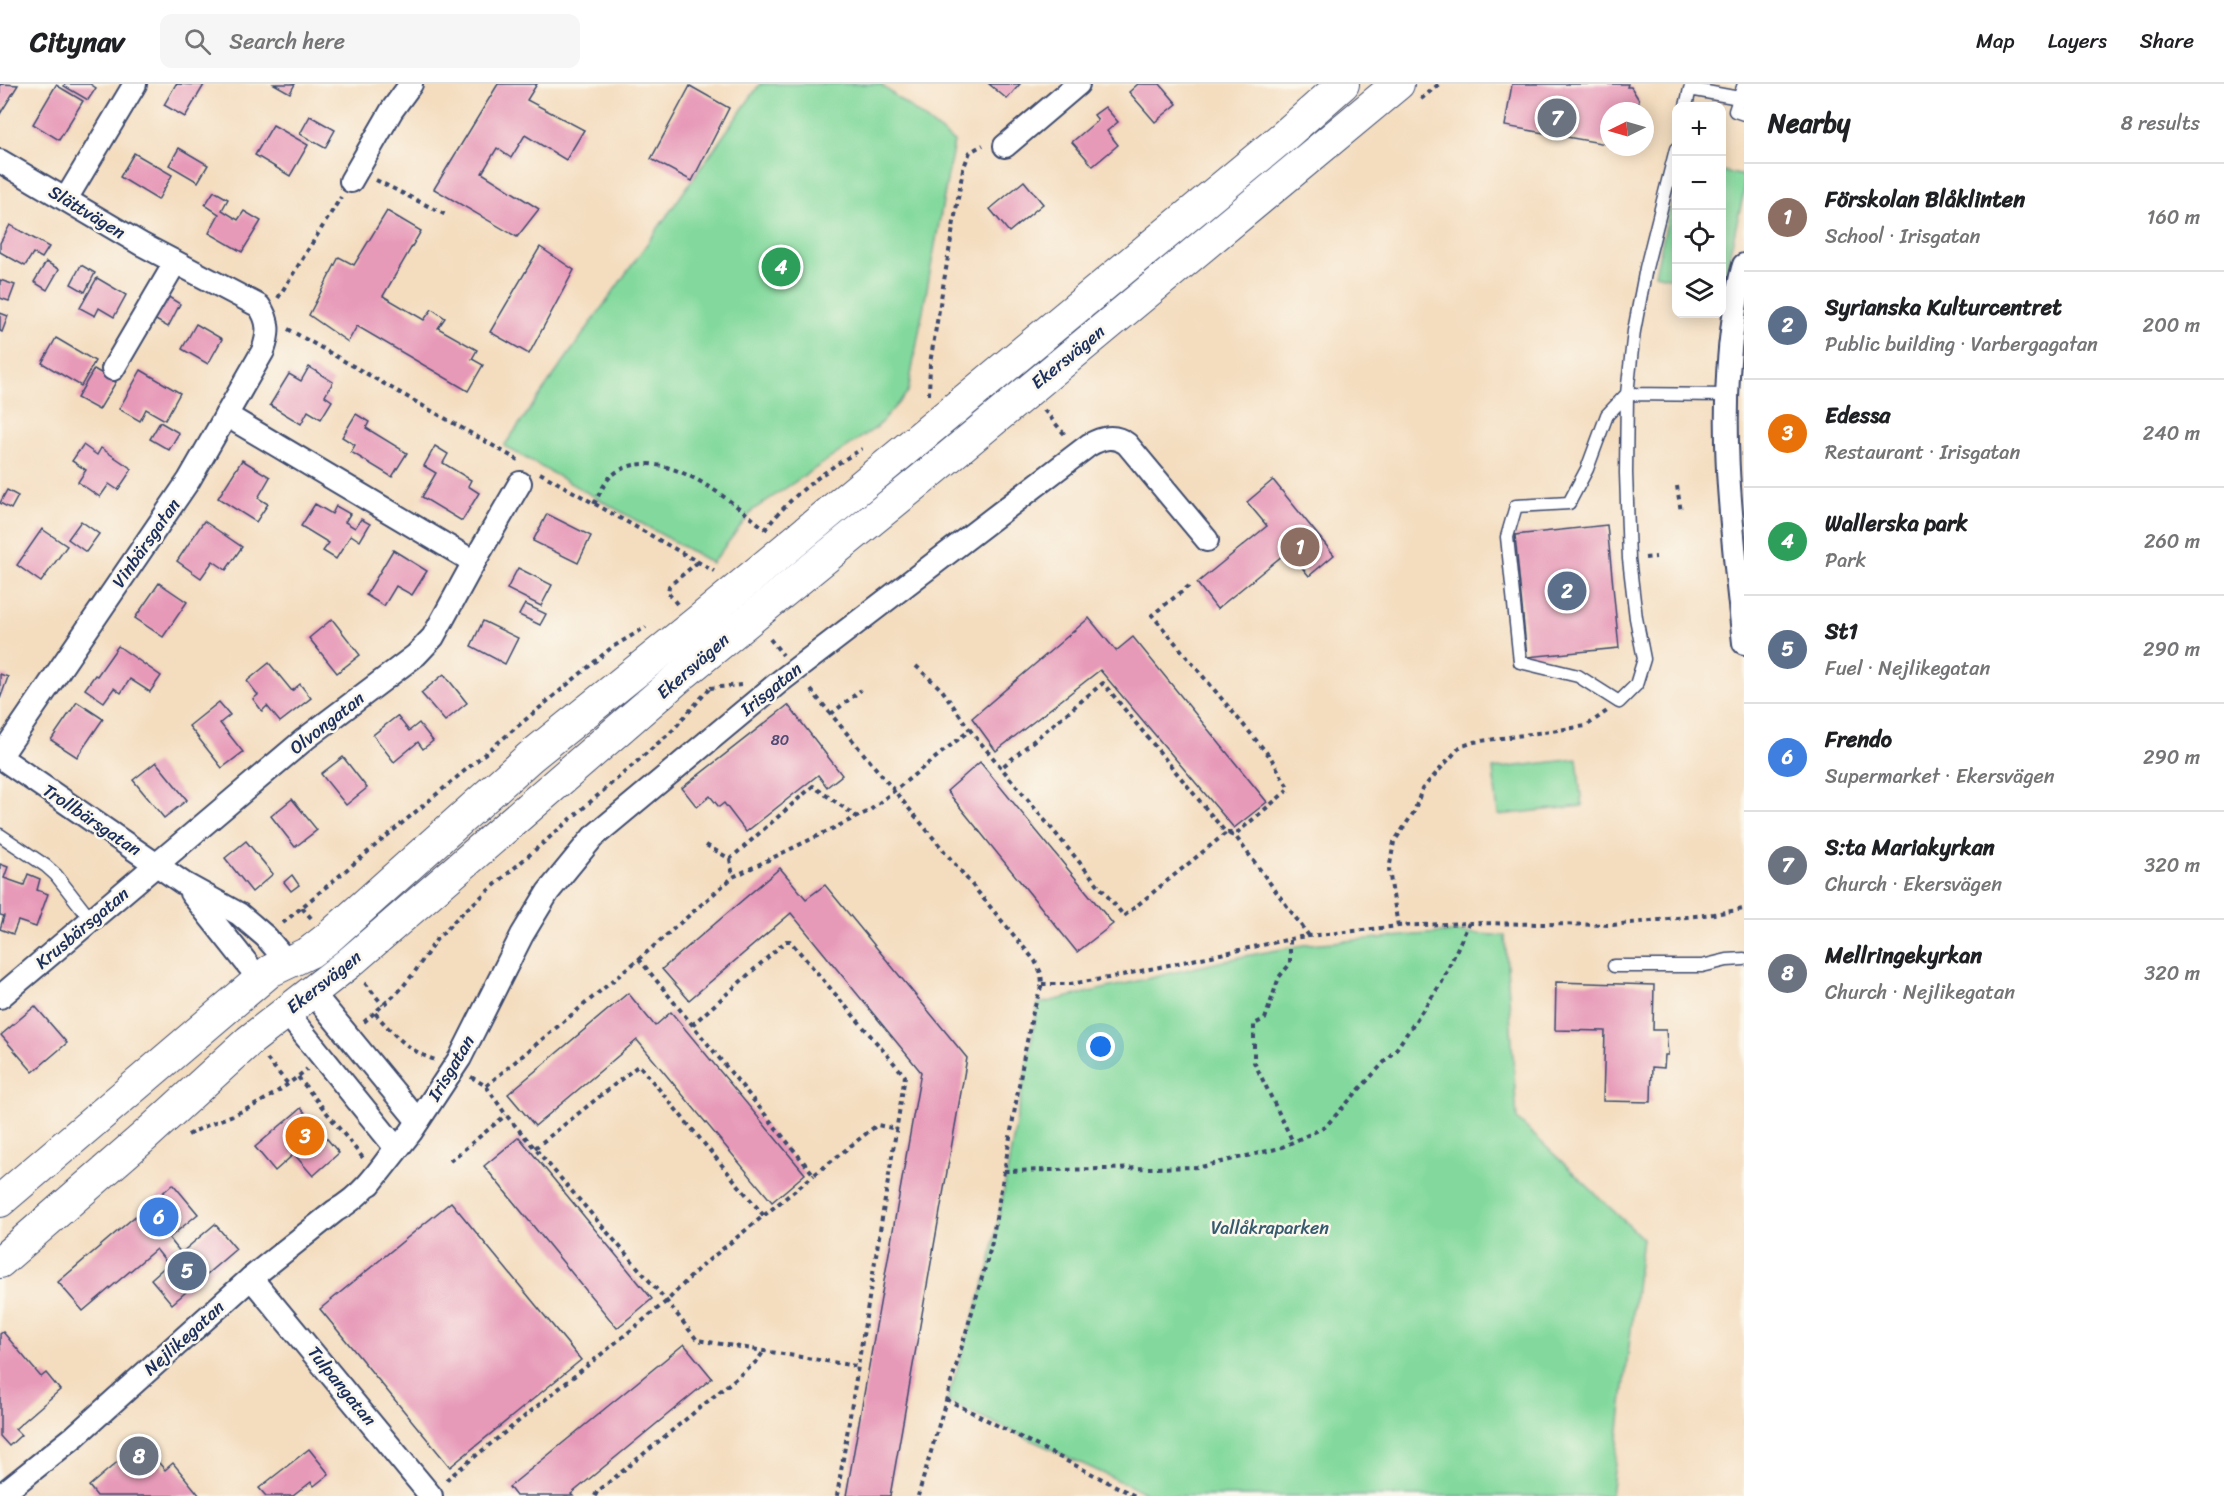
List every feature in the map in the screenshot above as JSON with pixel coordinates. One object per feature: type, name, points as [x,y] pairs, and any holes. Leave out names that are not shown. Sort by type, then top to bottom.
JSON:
[{"type":"main road","name":"Ekersvägen","points":[[0,1201],[270,971],[310,952],[328,938],[530,757],[701,619],[1284,136],[1343,84]]},
{"type":"main road","name":"Ekersvägen","points":[[0,1262],[145,1136],[249,1041],[312,992],[529,809],[684,673],[927,475],[1409,92]]},
{"type":"main road","points":[[288,963],[312,992]]},
{"type":"main road","points":[[260,980],[286,1012]]},
{"type":"street","points":[[66,200],[135,84]]},
{"type":"street","points":[[354,176],[392,110],[411,84]]},
{"type":"street","points":[[1005,146],[1078,84]]},
{"type":"street","name":"Slättvägen","points":[[0,161],[175,263],[259,306],[267,317]]},
{"type":"street","points":[[113,369],[175,263]]},
{"type":"street","points":[[1743,272],[1729,350],[1726,395],[1727,473],[1744,643]]},
{"type":"street","name":"Vinbärsgatan","points":[[0,757],[189,480],[263,351],[267,339],[267,317]]},
{"type":"street","points":[[226,415],[474,562]]},
{"type":"street","name":"Irisgatan","points":[[312,992],[408,1134],[454,1068],[522,935],[548,892],[593,837],[778,683],[1079,453],[1099,440],[1120,439],[1207,540]]},
{"type":"street","name":"Olvongatan","points":[[157,865],[305,739],[416,655],[434,637],[526,472]]},
{"type":"street","name":"Trollbärsgatan","points":[[0,757],[157,865],[238,914],[266,937],[288,963]]},
{"type":"street","name":"Krusbärsgatan","points":[[2,990],[157,865]]},
{"type":"street","name":"Trollbärsgatan","points":[[183,882],[260,980]]},
{"type":"street","points":[[286,1012],[408,1134]]},
{"type":"street","name":"Nejlikegatan","points":[[0,1496],[75,1436],[251,1278],[347,1204],[374,1179],[408,1134]]},
{"type":"street","name":"Tulpangatan","points":[[251,1278],[430,1495]]},
{"type":"lane","points":[[1740,113],[1739,98],[1744,84]]},
{"type":"lane","points":[[1687,102],[1690,89],[1739,98]]},
{"type":"lane","points":[[1675,156],[1646,268],[1634,331],[1627,394],[1626,473],[1629,559],[1636,618],[1644,659],[1636,685],[1619,702],[1578,676],[1520,662],[1507,537],[1516,506],[1569,503],[1587,469],[1607,415],[1627,394],[1726,395]]},
{"type":"lane","points":[[0,835],[56,875],[91,920]]},
{"type":"lane","points":[[1614,966],[1702,966],[1727,960],[1744,959]]},
{"type":"path","points":[[1409,92],[1439,84]]},
{"type":"path","points":[[929,399],[930,363],[963,169],[970,152],[976,147],[999,141],[1005,146]]},
{"type":"path","points":[[448,216],[354,176],[267,317],[526,472],[594,504],[714,571]]},
{"type":"path","points":[[1034,417],[1043,409],[1079,453]]},
{"type":"path","points":[[594,504],[609,478],[625,467],[644,464],[674,468],[707,485],[765,529]]},
{"type":"path","points":[[1677,486],[1681,512]]},
{"type":"path","points":[[679,607],[668,593],[669,586],[698,562]]},
{"type":"path","points":[[916,666],[942,690],[970,730],[1124,916],[1226,834],[1238,832],[1289,789],[1270,758],[1152,615],[1189,586]]},
{"type":"path","points":[[770,639],[787,660]]},
{"type":"path","points":[[362,1024],[414,973],[436,940],[459,916],[672,731],[716,680]]},
{"type":"path","points":[[1001,768],[1103,683],[1226,834],[1236,837],[1310,936]]},
{"type":"path","points":[[710,688],[747,684]]},
{"type":"path","points":[[811,690],[1035,961],[1041,973],[1042,984],[1033,1012],[991,1247],[918,1496]]},
{"type":"path","points":[[831,714],[861,690]]},
{"type":"path","points":[[1398,926],[1389,870],[1394,842],[1414,812],[1422,789],[1460,747],[1474,742],[1586,726],[1619,702]]},
{"type":"path","points":[[680,715],[686,716]]},
{"type":"path","points":[[856,1366],[696,1340],[667,1301],[506,1115],[486,1086],[639,959],[733,877],[869,811],[970,730]]},
{"type":"path","points":[[607,775],[611,784]]},
{"type":"path","points":[[730,858],[813,786],[857,817]]},
{"type":"path","points":[[706,845],[730,858]]},
{"type":"path","points":[[730,858],[733,877]]},
{"type":"path","points":[[1042,984],[1070,984],[1108,978],[1310,936],[1398,926],[1468,923],[1613,925],[1744,909]]},
{"type":"path","points":[[1004,1171],[1201,1167],[1280,1148],[1325,1126],[1396,1048],[1442,982],[1468,923]]},
{"type":"path","points":[[1290,940],[1290,964],[1280,977],[1265,1019],[1254,1024],[1254,1062],[1293,1142]]},
{"type":"path","points":[[692,1025],[786,941],[790,941],[905,1076],[856,1366],[837,1496]]},
{"type":"path","points":[[639,959],[814,1175]]},
{"type":"path","points":[[361,978],[383,1005]]},
{"type":"path","points":[[375,1013],[399,1041],[422,1056],[454,1068]]},
{"type":"path","points":[[535,1148],[639,1065],[764,1216]]},
{"type":"path","points":[[181,1140],[210,1123],[242,1112],[269,1097],[310,1066]]},
{"type":"path","points":[[297,1077],[374,1179]]},
{"type":"path","points":[[450,1161],[506,1115]]},
{"type":"path","points":[[430,1495],[667,1301],[699,1268],[877,1125],[897,1129]]},
{"type":"path","points":[[595,1496],[757,1361],[764,1351]]},
{"type":"path","points":[[946,1399],[1135,1496]]},
{"type":"green space","points":[[760,84],[880,84],[954,142],[908,392],[877,427],[753,510],[712,563],[504,446]]},
{"type":"green space","points":[[1726,172],[1744,176],[1744,192],[1726,270]]},
{"type":"green space","points":[[1672,200],[1672,278],[1655,274]]},
{"type":"green space","points":[[1577,759],[1582,806],[1498,815],[1493,769]]},
{"type":"green space","name":"Vallåkraparken","points":[[1452,932],[1505,936],[1517,1119],[1642,1238],[1611,1496],[1152,1496],[947,1401],[990,1265],[1038,1004],[1245,956],[1309,944]]},
{"type":"building","points":[[0,84],[18,85],[0,114]]},
{"type":"building","points":[[65,84],[90,84],[96,88],[88,100],[64,86]]},
{"type":"building","points":[[176,84],[204,85],[185,117],[164,105]]},
{"type":"building","points":[[274,84],[295,84],[290,93]]},
{"type":"building","points":[[498,84],[537,84],[527,100],[584,130],[566,160],[525,135],[511,158],[497,148],[482,173],[539,209],[517,237],[434,189]]},
{"type":"building","points":[[989,84],[1020,84],[1007,99]]},
{"type":"building","points":[[1138,84],[1160,84],[1177,104],[1155,122],[1129,92]]},
{"type":"building","points":[[1512,84],[1628,84],[1627,87],[1631,87],[1639,100],[1639,102],[1600,102],[1600,143],[1505,126]]},
{"type":"building","points":[[56,85],[83,101],[59,140],[33,124]]},
{"type":"building","points":[[690,86],[729,108],[692,181],[651,159]]},
{"type":"building","points":[[1105,107],[1118,122],[1107,131],[1118,145],[1093,166],[1072,142],[1098,120],[1094,115]]},
{"type":"building","points":[[310,116],[335,130],[325,148],[300,134]]},
{"type":"building","points":[[273,125],[308,145],[290,176],[255,155]]},
{"type":"building","points":[[179,148],[208,165],[198,182],[169,165]]},
{"type":"building","points":[[134,153],[172,175],[158,200],[120,177]]},
{"type":"building","points":[[1024,181],[1043,204],[1009,232],[990,209]]},
{"type":"building","points":[[214,191],[228,199],[222,210],[238,220],[244,211],[261,221],[242,252],[209,233],[219,214],[205,205]]},
{"type":"building","points":[[387,211],[421,231],[383,296],[424,320],[432,309],[445,318],[438,328],[477,350],[472,359],[483,365],[468,391],[357,326],[348,342],[309,315],[339,257],[354,265]]},
{"type":"building","points":[[10,225],[49,247],[42,258],[33,253],[25,266],[0,252],[0,243]]},
{"type":"building","points":[[540,247],[574,270],[529,354],[490,332]]},
{"type":"building","points":[[46,262],[59,269],[47,290],[34,282]]},
{"type":"building","points":[[81,265],[95,273],[85,292],[71,284]]},
{"type":"building","points":[[97,278],[126,295],[114,317],[99,308],[95,316],[80,308]]},
{"type":"building","points":[[0,280],[15,285],[9,301],[0,298]]},
{"type":"building","points":[[167,296],[180,304],[168,327],[154,319]]},
{"type":"building","points":[[0,313],[8,316],[2,332],[0,331]]},
{"type":"building","points":[[196,324],[222,339],[208,364],[182,349]]},
{"type":"building","points":[[56,338],[95,361],[81,386],[42,363]]},
{"type":"building","points":[[309,367],[333,382],[325,396],[332,401],[321,419],[308,411],[301,424],[270,405],[289,374],[301,381]]},
{"type":"building","points":[[94,369],[116,382],[99,410],[77,398]]},
{"type":"building","points":[[141,370],[180,393],[165,420],[146,409],[140,421],[119,409]]},
{"type":"building","points":[[356,414],[369,422],[366,428],[407,453],[392,477],[351,452],[355,445],[342,437]]},
{"type":"building","points":[[160,422],[179,433],[169,450],[150,439]]},
{"type":"building","points":[[83,445],[97,455],[101,448],[132,469],[118,490],[109,484],[100,497],[78,482],[86,470],[72,461]]},
{"type":"building","points":[[435,446],[448,454],[443,463],[471,480],[468,486],[479,493],[462,521],[422,497],[436,473],[424,466]]},
{"type":"building","points":[[242,460],[270,477],[258,498],[268,504],[256,522],[218,498]]},
{"type":"building","points":[[1273,480],[1334,555],[1309,576],[1288,551],[1217,609],[1197,583],[1267,526],[1247,502]]},
{"type":"building","points":[[7,490],[18,496],[11,509],[0,503]]},
{"type":"building","points":[[315,504],[332,514],[336,506],[350,514],[345,522],[355,528],[361,519],[370,524],[360,541],[351,535],[336,559],[323,551],[329,543],[301,526]]},
{"type":"building","points":[[547,514],[591,536],[578,563],[533,541]]},
{"type":"building","points":[[81,521],[99,534],[86,552],[68,539]]},
{"type":"building","points":[[204,521],[242,547],[226,570],[213,561],[201,578],[177,561]]},
{"type":"building","points":[[1607,525],[1619,648],[1527,657],[1515,535]]},
{"type":"building","points":[[42,529],[67,546],[41,582],[17,565]]},
{"type":"building","points":[[393,550],[427,571],[412,595],[396,586],[384,606],[366,595]]},
{"type":"building","points":[[518,568],[552,585],[541,606],[507,589]]},
{"type":"building","points":[[159,583],[187,602],[163,637],[135,618]]},
{"type":"building","points":[[525,604],[546,614],[540,625],[519,615]]},
{"type":"building","points":[[1089,618],[1116,651],[1133,637],[1267,802],[1234,828],[1100,670],[996,751],[972,718]]},
{"type":"building","points":[[332,619],[360,655],[337,673],[309,638]]},
{"type":"building","points":[[483,621],[518,638],[505,664],[471,646]]},
{"type":"building","points":[[118,646],[161,676],[150,692],[130,679],[121,693],[114,688],[104,702],[85,689]]},
{"type":"building","points":[[269,663],[292,691],[300,684],[311,698],[280,722],[267,706],[262,711],[253,699],[258,695],[247,681]]},
{"type":"building","points":[[0,674],[8,677],[0,699]]},
{"type":"building","points":[[444,674],[467,703],[445,721],[421,693]]},
{"type":"building","points":[[77,702],[103,719],[77,757],[51,740]]},
{"type":"building","points":[[219,702],[230,715],[220,723],[243,752],[222,768],[189,726]]},
{"type":"building","points":[[788,705],[842,775],[827,787],[818,775],[746,832],[724,803],[719,807],[710,796],[697,807],[682,788]]},
{"type":"building","points":[[397,716],[409,731],[419,723],[433,741],[423,749],[418,742],[394,762],[373,735]]},
{"type":"building","points":[[343,757],[367,788],[346,805],[321,774]]},
{"type":"building","points":[[156,762],[187,800],[164,818],[133,780]]},
{"type":"building","points":[[980,762],[1113,924],[1077,952],[947,791]]},
{"type":"building","points":[[292,799],[317,830],[295,847],[271,816]]},
{"type":"building","points":[[246,841],[273,874],[252,892],[225,858]]},
{"type":"building","points":[[0,864],[8,867],[4,878],[24,885],[28,874],[40,879],[37,890],[48,894],[36,927],[18,921],[13,934],[0,929],[4,916],[0,915]]},
{"type":"building","points":[[780,868],[806,899],[825,885],[967,1058],[890,1496],[846,1496],[921,1072],[791,913],[689,1000],[662,969]]},
{"type":"building","points":[[292,875],[299,885],[291,891],[284,882]]},
{"type":"building","points":[[1556,982],[1654,985],[1653,1030],[1666,1030],[1668,1055],[1665,1055],[1664,1068],[1652,1067],[1651,1102],[1603,1101],[1605,1031],[1555,1030]]},
{"type":"building","points":[[628,993],[655,1026],[671,1012],[805,1174],[772,1202],[637,1040],[535,1126],[508,1094]]},
{"type":"building","points":[[35,1006],[67,1043],[33,1072],[1,1035]]},
{"type":"building","points":[[301,1108],[339,1153],[313,1176],[294,1154],[275,1171],[255,1147]]},
{"type":"building","points":[[519,1137],[652,1299],[617,1328],[484,1166]]},
{"type":"building","points":[[173,1184],[198,1214],[169,1238],[181,1253],[215,1224],[236,1249],[172,1304],[151,1279],[168,1264],[156,1249],[83,1311],[58,1282]]},
{"type":"building","points":[[451,1202],[581,1360],[450,1467],[320,1309]]},
{"type":"building","points":[[3,1332],[41,1377],[46,1373],[60,1390],[15,1429],[21,1435],[9,1446],[0,1436],[0,1334]]},
{"type":"building","points":[[684,1344],[712,1378],[571,1494],[573,1496],[516,1496],[509,1487]]},
{"type":"building","points":[[141,1442],[165,1470],[173,1463],[200,1496],[97,1496],[89,1486]]},
{"type":"building","points":[[309,1449],[329,1474],[314,1486],[311,1482],[293,1496],[266,1496],[259,1488]]},
{"type":"place","name":"S:ta Mariakyrkan","points":[[1557,118]]},
{"type":"place","name":"Wallerska park","points":[[781,267]]},
{"type":"place","name":"Förskolan Blåklinten","points":[[1300,547]]},
{"type":"place","name":"Syrianska Kulturcentret","points":[[1567,591]]},
{"type":"place","name":"Edessa","points":[[305,1136]]},
{"type":"place","name":"Frendo","points":[[159,1217]]},
{"type":"place","name":"St1","points":[[187,1271]]},
{"type":"place","name":"Mellringekyrkan","points":[[139,1456]]}]
